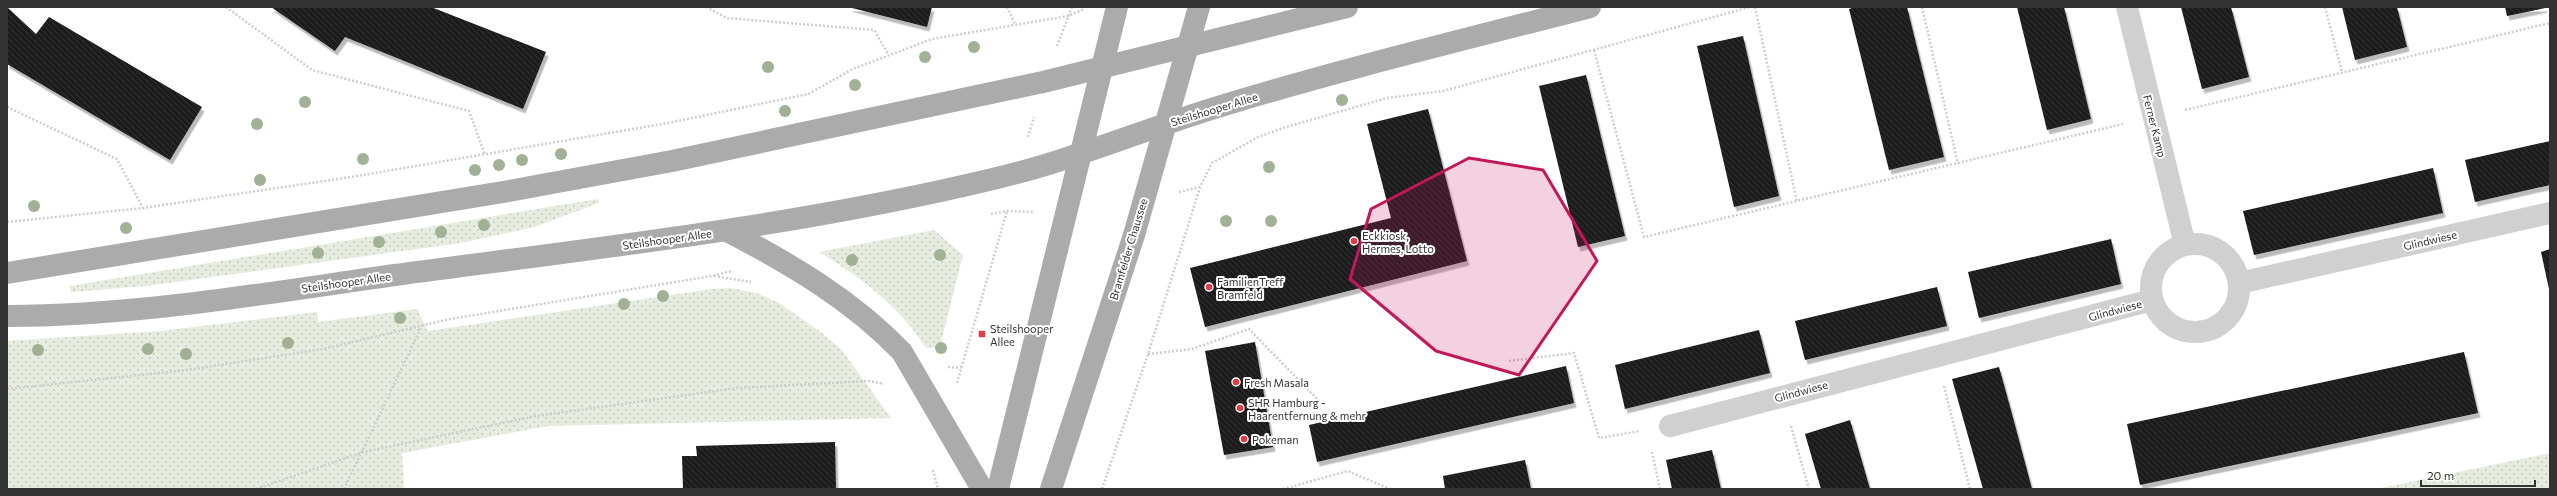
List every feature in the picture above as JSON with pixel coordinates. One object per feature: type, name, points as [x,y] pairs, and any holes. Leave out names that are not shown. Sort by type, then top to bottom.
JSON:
[{"type":"main road","points":[[998,489],[1117,7]]},
{"type":"main road","name":"Bramfelder Chaussee","points":[[1051,489],[1134,235],[1199,7]]},
{"type":"main road","points":[[7,273],[509,191],[672,161],[912,111],[1102,68],[1348,7]]},
{"type":"main road","name":"Steilshooper Allee","points":[[7,316],[58,316],[210,300],[727,231],[857,210],[1000,178],[1080,156],[1165,124],[1278,90],[1590,7]]},
{"type":"main road","points":[[727,231],[795,267],[854,308],[902,352],[982,489]]},
{"type":"street","name":"Ferner Kamp","points":[[2127,7],[2152,117],[2185,246]]},
{"type":"street","name":"Glindwiese","points":[[2239,283],[2550,213]]},
{"type":"street","name":"Glindwiese","points":[[2200,245],[2214,249],[2226,257],[2235,269],[2239,283],[2238,297],[2233,311],[2223,322],[2211,330],[2196,332],[2182,330],[2169,324],[2158,313],[2152,300],[2151,286],[2154,272],[2161,260],[2172,250],[2185,246],[2200,245]]},
{"type":"street","name":"Glindwiese","points":[[1670,426],[2152,300]]},
{"type":"path","points":[[226,7],[312,70],[469,111],[485,155]]},
{"type":"path","points":[[706,7],[727,18],[874,30],[888,54]]},
{"type":"path","points":[[1007,7],[1015,24]]},
{"type":"path","points":[[1068,16],[1072,7]]},
{"type":"path","points":[[7,222],[143,208],[485,155],[668,123],[808,94],[853,69],[888,54],[932,39],[1068,16],[1089,7]]},
{"type":"path","points":[[1212,163],[1258,137],[1295,124],[1387,98],[1442,90],[1750,7]]},
{"type":"path","points":[[1755,7],[1797,202]]},
{"type":"path","points":[[1922,7],[1958,164]]},
{"type":"path","points":[[2325,7],[2342,72]]},
{"type":"path","points":[[1594,50],[1644,237],[2550,23]]},
{"type":"path","points":[[7,107],[117,159],[143,208]]},
{"type":"path","points":[[1102,489],[1148,354],[1200,187]]},
{"type":"path","points":[[7,389],[187,370],[323,349],[450,319],[712,276],[755,282]]},
{"type":"path","points":[[344,489],[422,326]]},
{"type":"path","points":[[1148,354],[1192,349],[1249,330],[1321,403]]},
{"type":"path","points":[[1509,361],[1574,353],[1599,438],[1670,426]]},
{"type":"path","points":[[1936,356],[1970,489]]},
{"type":"path","points":[[880,379],[888,389]]},
{"type":"path","points":[[256,489],[363,452],[536,416],[679,394],[796,384],[869,381],[884,384]]},
{"type":"path","points":[[1783,396],[1808,489]]},
{"type":"path","points":[[1647,430],[1660,489]]},
{"type":"path","points":[[931,464],[938,489]]},
{"type":"path","points":[[1283,489],[1348,471],[1390,489]]},
{"type":"highlighted area","points":[[1469,158],[1543,170],[1597,261],[1519,375],[1436,351],[1350,279],[1371,209]]},
{"type":"shaded area","points":[[598,199],[599,203],[534,227],[461,243],[146,286],[71,292],[70,286]]},
{"type":"shaded area","points":[[934,230],[963,255],[940,347],[926,348],[916,333],[892,306],[850,272],[819,252]]},
{"type":"shaded area","points":[[731,288],[757,293],[779,303],[818,330],[841,349],[891,418],[548,426],[402,453],[404,489],[7,489],[7,341],[161,331],[317,312],[318,322],[417,309],[428,331],[711,289]]},
{"type":"shaded area","points":[[2550,453],[2550,489],[2376,489]]},
{"type":"building","points":[[7,7],[36,34],[49,17],[202,107],[170,160],[7,64]]},
{"type":"building","points":[[271,7],[431,7],[546,52],[523,109],[345,37],[335,51]]},
{"type":"building","points":[[848,7],[932,7],[927,27]]},
{"type":"building","points":[[1855,7],[1907,7],[1944,157],[1889,170],[1849,9]]},
{"type":"building","points":[[2017,7],[2064,7],[2091,119],[2047,130]]},
{"type":"building","points":[[2181,7],[2231,7],[2249,77],[2202,89]]},
{"type":"building","points":[[2342,7],[2397,7],[2407,47],[2355,60]]},
{"type":"building","points":[[2505,7],[2545,7],[2545,8],[2507,16]]},
{"type":"building","points":[[1743,36],[1779,196],[1734,207],[1697,46]]},
{"type":"building","points":[[1586,75],[1625,236],[1578,247],[1539,86]]},
{"type":"building","points":[[1428,109],[1467,261],[1205,327],[1190,268],[1391,218],[1367,124]]},
{"type":"building","points":[[2550,141],[2550,185],[2475,202],[2465,160]]},
{"type":"building","points":[[2433,168],[2443,213],[2254,255],[2243,211]]},
{"type":"building","points":[[2111,239],[2121,284],[1979,318],[1968,272]]},
{"type":"building","points":[[2550,249],[2550,289],[2549,289],[2541,252]]},
{"type":"building","points":[[1937,287],[1947,326],[1805,360],[1795,321]]},
{"type":"building","points":[[1759,330],[1770,373],[1625,409],[1615,365]]},
{"type":"building","points":[[1255,342],[1273,447],[1224,455],[1205,351]]},
{"type":"building","points":[[2464,352],[2478,413],[2140,485],[2127,424]]},
{"type":"building","points":[[1566,366],[1574,403],[1317,462],[1309,425]]},
{"type":"building","points":[[1999,367],[2032,489],[1983,489],[1952,379]]},
{"type":"building","points":[[1850,420],[1870,489],[1821,489],[1805,434]]},
{"type":"building","points":[[835,442],[836,489],[683,489],[682,456],[697,456],[696,446]]},
{"type":"building","points":[[1712,450],[1721,489],[1672,489],[1666,460]]},
{"type":"building","points":[[1525,460],[1531,489],[1445,489],[1443,476]]},
{"type":"place","name":"Eckkiosk, Hermes, Lotto","points":[[1354,241]]},
{"type":"place","name":"FamilienTreff Bramfeld","points":[[1209,287]]},
{"type":"place","name":"Steilshooper Allee","points":[[982,334]]},
{"type":"place","name":"Fresh Masala","points":[[1236,382]]},
{"type":"place","name":"SHR Hamburg - Haarentfernung & mehr","points":[[1240,408]]},
{"type":"place","name":"Pokeman","points":[[1244,439]]}]
